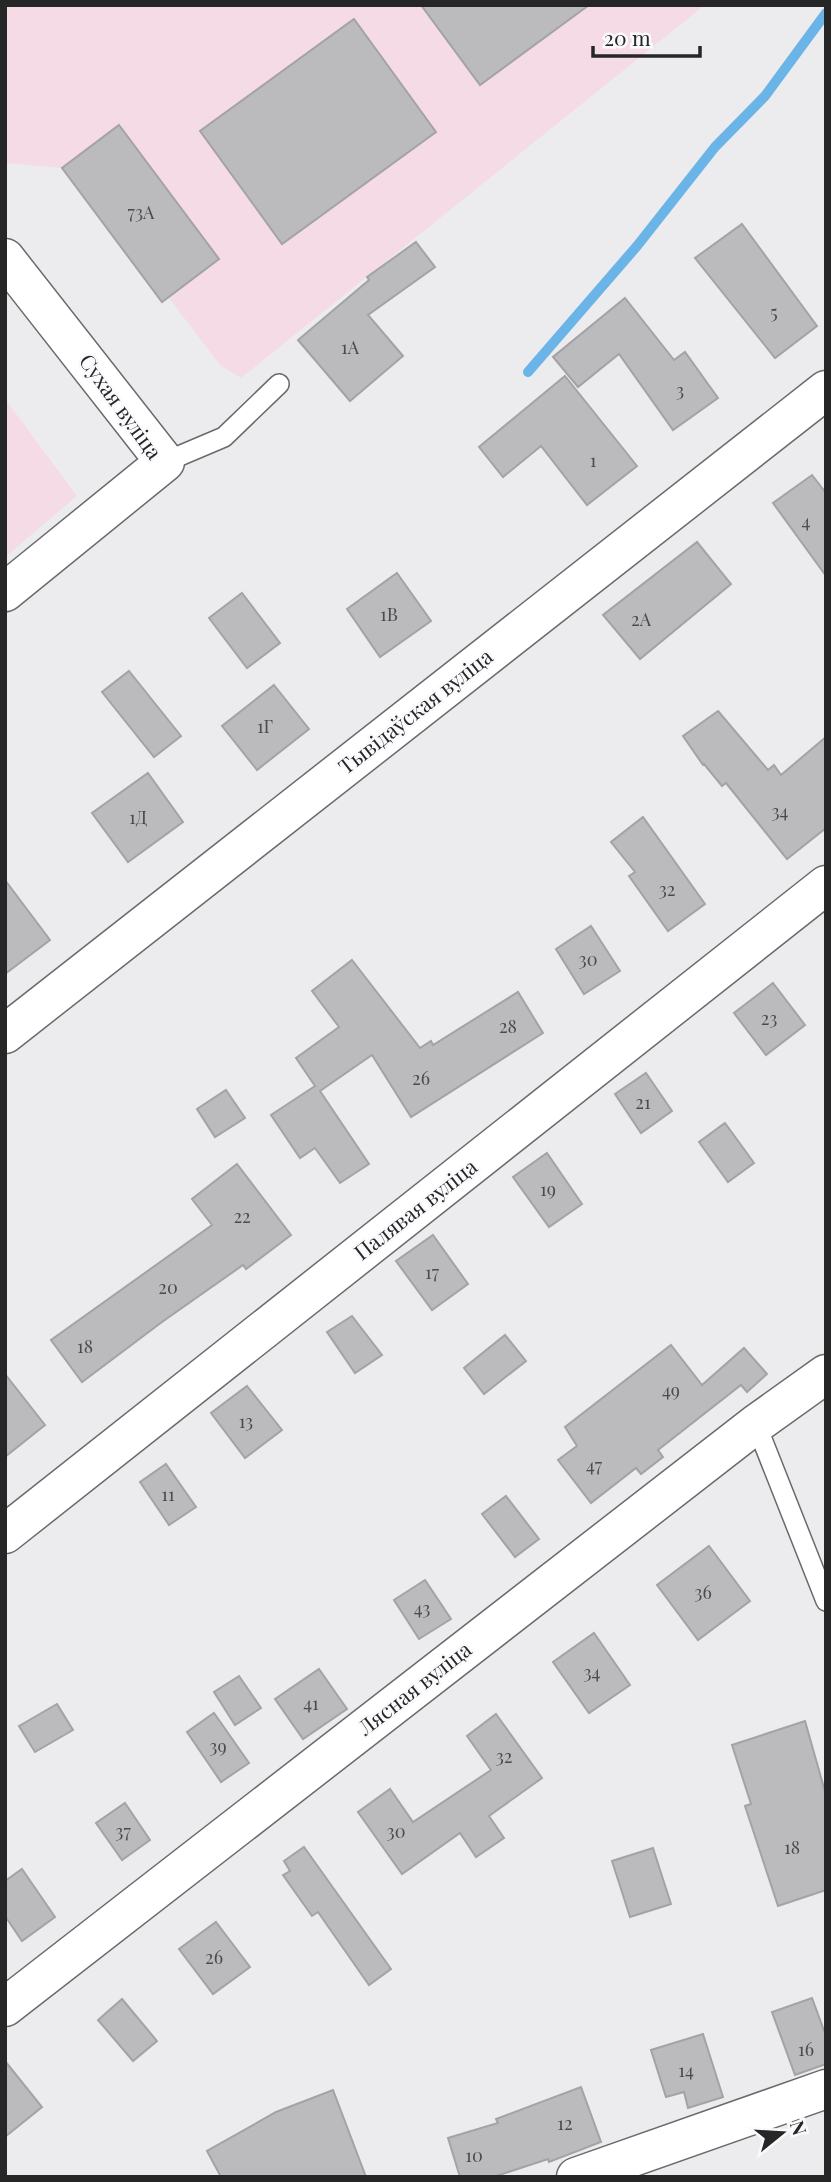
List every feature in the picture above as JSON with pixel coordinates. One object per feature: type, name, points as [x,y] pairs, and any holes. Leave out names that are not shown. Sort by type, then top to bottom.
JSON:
[{"type":"street","name":"Сухая вуліца","points":[[5,258],[165,461],[5,592]]},
{"type":"street","name":"Тывідаўская вуліца","points":[[5,1034],[826,390]]},
{"type":"street","name":"Палявая вуліца","points":[[5,1534],[826,885]]},
{"type":"street","name":"Лясная вуліца","points":[[5,2007],[757,1424],[826,1374]]},
{"type":"street","points":[[576,2177],[826,2089]]},
{"type":"lane","points":[[165,461],[223,437],[279,384]]},
{"type":"lane","points":[[757,1424],[826,1601]]},
{"type":"shaded area","points":[[5,5],[705,5],[241,378],[220,365],[169,298],[62,168],[5,163]]},
{"type":"shaded area","points":[[5,399],[77,496],[5,557]]},
{"type":"building","points":[[421,5],[589,5],[480,85]]},
{"type":"building","points":[[354,19],[436,132],[282,244],[200,131]]},
{"type":"building","points":[[119,125],[219,259],[162,302],[62,168]]},
{"type":"building","points":[[742,224],[817,326],[775,358],[695,258]]},
{"type":"building","points":[[416,242],[435,267],[368,315],[403,356],[350,401],[298,340],[369,280],[367,277]]},
{"type":"building","points":[[625,298],[674,360],[685,352],[718,398],[673,430],[619,354],[578,387],[553,357]]},
{"type":"building","points":[[565,376],[637,466],[587,505],[541,446],[503,477],[479,447]]},
{"type":"building","points":[[812,475],[826,493],[826,576],[773,503]]},
{"type":"building","points":[[697,542],[731,584],[640,659],[603,615]]},
{"type":"building","points":[[397,573],[431,621],[380,657],[347,609]]},
{"type":"building","points":[[242,593],[280,643],[247,668],[209,618]]},
{"type":"building","points":[[129,671],[181,736],[154,757],[102,692]]},
{"type":"building","points":[[274,685],[309,729],[257,770],[222,726]]},
{"type":"building","points":[[718,711],[768,770],[774,765],[781,775],[826,737],[826,828],[787,859],[726,783],[722,786],[703,765],[683,736]]},
{"type":"building","points":[[148,773],[183,822],[128,862],[92,813]]},
{"type":"building","points":[[643,817],[705,904],[668,931],[629,876],[635,872],[611,842]]},
{"type":"building","points":[[5,880],[50,940],[5,974]]},
{"type":"building","points":[[591,926],[620,971],[584,994],[556,949]]},
{"type":"building","points":[[352,960],[420,1048],[431,1041],[433,1045],[518,992],[543,1033],[411,1117],[372,1055],[320,1091],[369,1164],[340,1183],[315,1148],[300,1158],[271,1115],[315,1086],[296,1058],[339,1027],[312,991]]},
{"type":"building","points":[[773,983],[805,1025],[766,1055],[734,1013]]},
{"type":"building","points":[[646,1073],[672,1111],[641,1133],[615,1094]]},
{"type":"building","points":[[226,1090],[245,1118],[215,1137],[197,1109]]},
{"type":"building","points":[[725,1123],[754,1163],[728,1182],[699,1142]]},
{"type":"building","points":[[547,1153],[582,1204],[549,1227],[513,1177]]},
{"type":"building","points":[[237,1164],[291,1235],[246,1269],[243,1265],[82,1382],[51,1340],[212,1225],[192,1199]]},
{"type":"building","points":[[433,1235],[468,1284],[432,1310],[396,1261]]},
{"type":"building","points":[[352,1316],[382,1355],[355,1373],[327,1332]]},
{"type":"building","points":[[505,1335],[526,1361],[484,1394],[464,1368]]},
{"type":"building","points":[[671,1345],[702,1385],[744,1348],[767,1374],[747,1392],[741,1385],[658,1450],[663,1457],[641,1474],[636,1468],[591,1503],[558,1460],[577,1446],[565,1427]]},
{"type":"building","points":[[5,1374],[45,1425],[5,1457]]},
{"type":"building","points":[[247,1386],[282,1430],[245,1458],[211,1413]]},
{"type":"building","points":[[166,1464],[196,1507],[169,1525],[140,1482]]},
{"type":"building","points":[[506,1496],[539,1539],[515,1557],[482,1514]]},
{"type":"building","points":[[709,1546],[750,1601],[698,1640],[657,1585]]},
{"type":"building","points":[[425,1580],[451,1619],[419,1639],[394,1600]]},
{"type":"building","points":[[594,1633],[630,1685],[589,1713],[553,1662]]},
{"type":"building","points":[[319,1669],[347,1709],[303,1739],[275,1699]]},
{"type":"building","points":[[239,1676],[261,1708],[235,1725],[214,1692]]},
{"type":"building","points":[[57,1704],[73,1730],[35,1752],[19,1726]]},
{"type":"building","points":[[214,1713],[249,1763],[221,1782],[187,1732]]},
{"type":"building","points":[[496,1714],[542,1778],[489,1816],[504,1838],[476,1857],[460,1833],[402,1874],[358,1812],[390,1789],[413,1822],[491,1770],[467,1736]]},
{"type":"building","points":[[805,1721],[826,1795],[826,1890],[778,1906],[745,1806],[751,1804],[732,1745]]},
{"type":"building","points":[[125,1803],[150,1840],[122,1860],[96,1823]]},
{"type":"building","points":[[304,1847],[391,1969],[369,1985],[318,1912],[312,1916],[283,1875],[290,1871],[284,1861]]},
{"type":"building","points":[[653,1848],[671,1904],[630,1917],[612,1861]]},
{"type":"building","points":[[22,1869],[55,1917],[22,1941],[5,1916],[5,1881]]},
{"type":"building","points":[[216,1922],[250,1967],[213,1994],[179,1949]]},
{"type":"building","points":[[812,1998],[826,2036],[826,2064],[795,2075],[772,2012]]},
{"type":"building","points":[[122,1999],[157,2041],[133,2061],[98,2020]]},
{"type":"building","points":[[703,2034],[723,2097],[688,2108],[684,2092],[666,2097],[651,2050]]},
{"type":"building","points":[[5,2061],[42,2107],[5,2137]]},
{"type":"building","points":[[581,2087],[601,2142],[549,2162],[548,2159],[493,2177],[460,2177],[448,2138],[498,2123],[496,2119]]},
{"type":"building","points":[[333,2090],[366,2177],[221,2177],[207,2151],[276,2112]]},
{"type":"waterway","points":[[528,372],[637,246],[715,147],[765,96],[826,13]]}]
